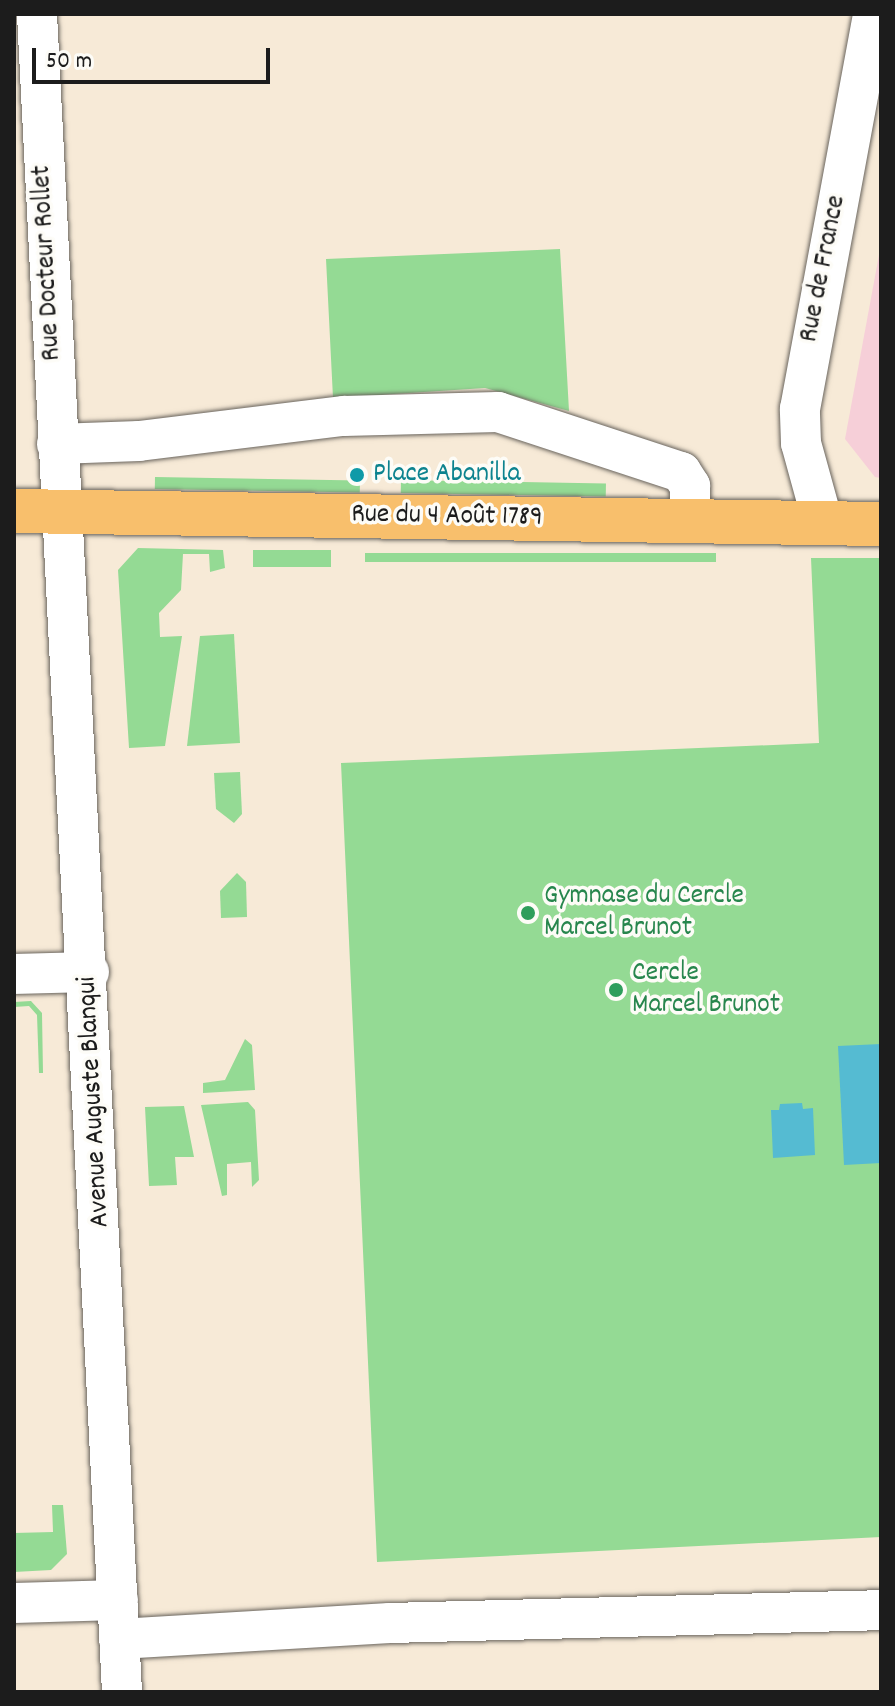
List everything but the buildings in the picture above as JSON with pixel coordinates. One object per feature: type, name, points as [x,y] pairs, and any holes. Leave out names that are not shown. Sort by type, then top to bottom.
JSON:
[{"type":"main road","name":"Rue du 4 Août 1789","points":[[14,511],[881,524]]},
{"type":"street","name":"Rue Docteur Rollet","points":[[37,14],[61,512]]},
{"type":"street","name":"Rue de France","points":[[823,523],[801,443],[800,409],[873,14]]},
{"type":"street","points":[[57,444],[139,441],[344,416],[498,412],[681,472],[690,486],[690,522]]},
{"type":"street","name":"Avenue Auguste Blanqui","points":[[61,512],[89,972],[122,1692]]},
{"type":"street","points":[[14,974],[89,972]]},
{"type":"street","points":[[14,1603],[118,1600]]},
{"type":"street","points":[[119,1639],[390,1623],[881,1610]]},
{"type":"shaded area","points":[[881,244],[881,478],[875,477],[845,439]]},
{"type":"green space","points":[[560,249],[569,411],[485,388],[333,398],[326,259]]},
{"type":"green space","points":[[155,477],[360,481],[360,493],[155,489]]},
{"type":"green space","points":[[401,480],[606,484],[606,497],[401,493]]},
{"type":"green space","points":[[138,548],[223,550],[225,568],[210,572],[209,554],[183,554],[181,590],[159,613],[160,637],[182,636],[165,746],[129,748],[118,570]]},
{"type":"green space","points":[[253,550],[331,550],[331,567],[253,567]]},
{"type":"green space","points":[[365,553],[716,553],[716,562],[365,562]]},
{"type":"green space","name":"Cercle Marcel Brunot","points":[[811,558],[881,558],[881,1537],[377,1562],[341,763],[819,743]]},
{"type":"green space","points":[[234,634],[240,743],[187,746],[200,636]]},
{"type":"green space","points":[[240,772],[242,814],[234,823],[216,809],[214,773]]},
{"type":"green space","points":[[237,873],[246,882],[247,917],[221,918],[220,891]]},
{"type":"green space","points":[[31,1001],[42,1013],[43,1073],[39,1073],[37,1015],[29,1006],[14,1007],[14,1002]]},
{"type":"green space","points":[[245,1039],[252,1045],[255,1090],[203,1093],[203,1083],[225,1080]]},
{"type":"green space","points":[[248,1102],[255,1110],[259,1180],[252,1187],[251,1162],[227,1164],[227,1195],[222,1196],[201,1105]]},
{"type":"green space","points":[[184,1106],[194,1157],[175,1157],[177,1185],[149,1186],[145,1107]]},
{"type":"green space","points":[[52,1505],[63,1505],[67,1554],[51,1570],[14,1572],[14,1533],[53,1532]]},
{"type":"water","points":[[881,1044],[881,1163],[844,1165],[838,1046]]},
{"type":"water","points":[[802,1103],[803,1109],[813,1108],[815,1155],[773,1158],[771,1110],[779,1110],[780,1104]]},
{"type":"place","name":"Place Abanilla","points":[[357,475]]},
{"type":"place","name":"Gymnase du Cercle Marcel Brunot","points":[[528,913]]},
{"type":"place","name":"Cercle Marcel Brunot","points":[[616,990]]}]
